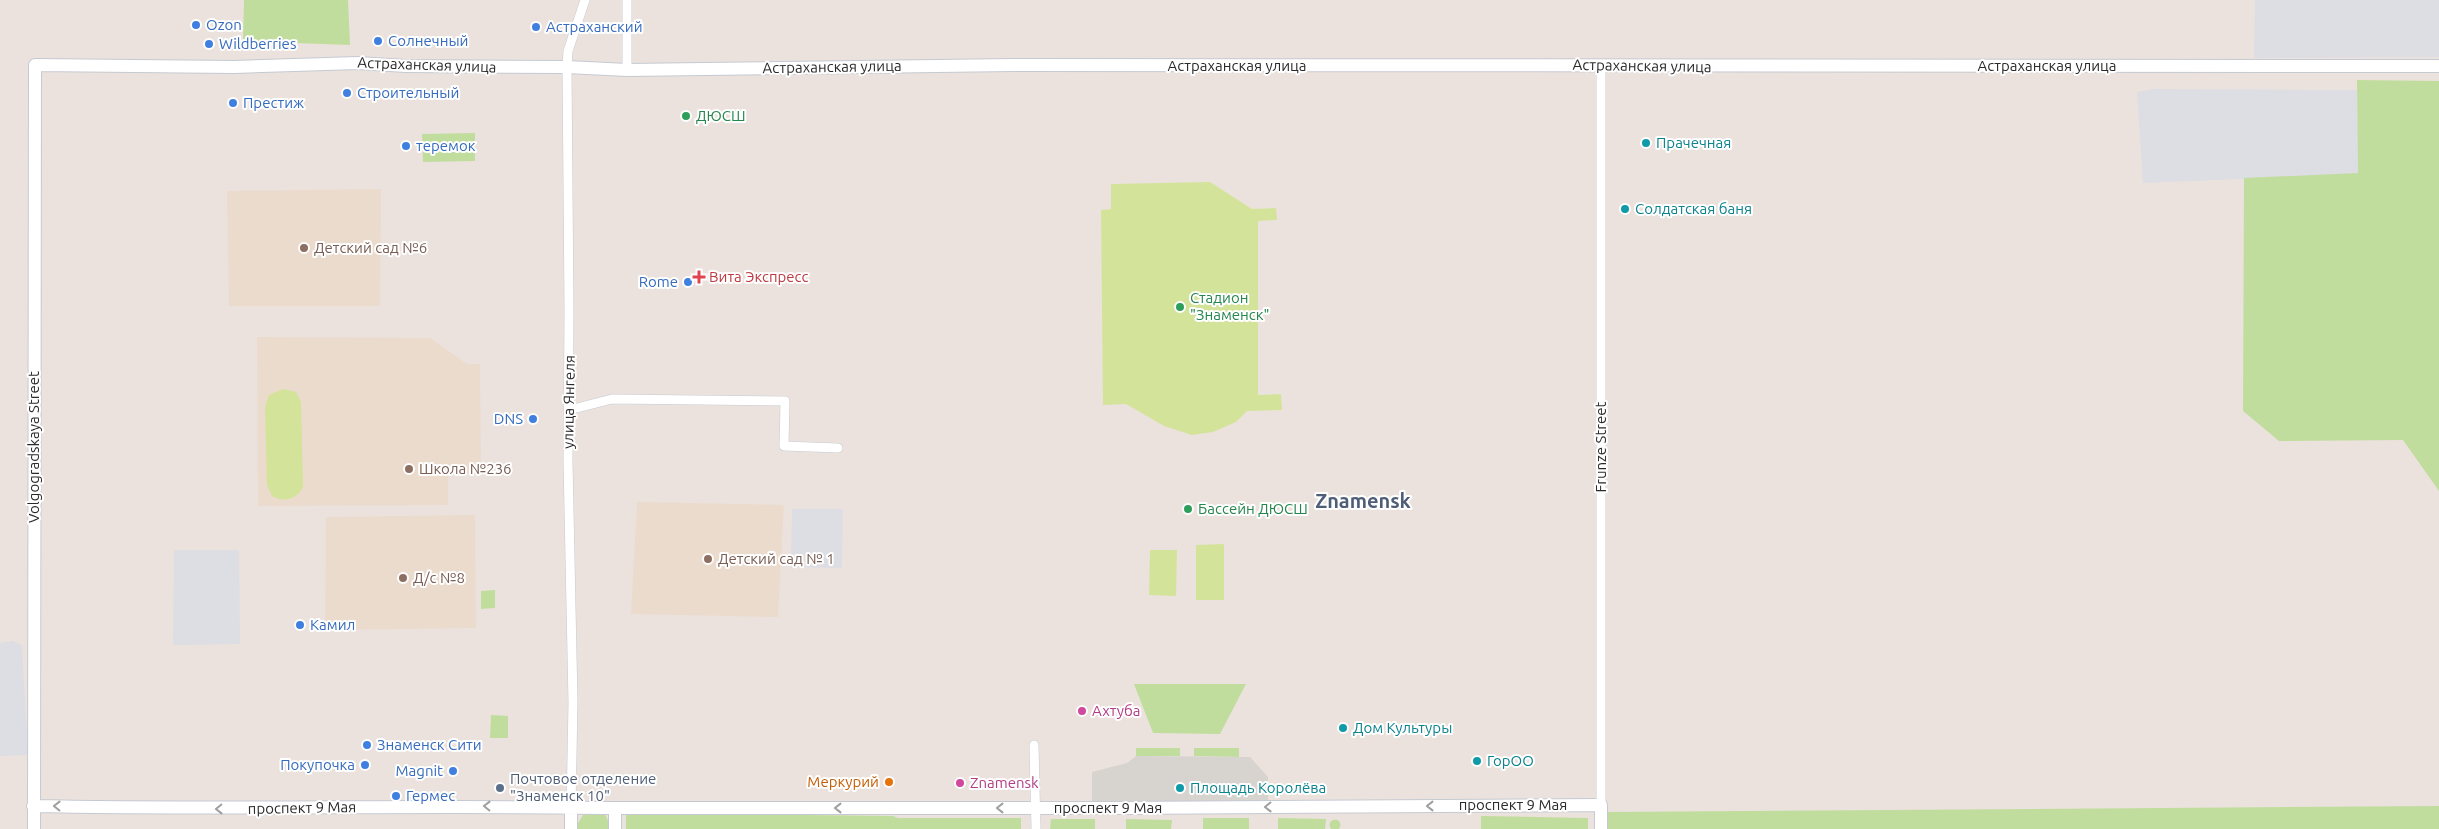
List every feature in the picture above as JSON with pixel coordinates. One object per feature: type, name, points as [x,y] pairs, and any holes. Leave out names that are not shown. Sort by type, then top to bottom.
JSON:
[{"type":"street","name":"улица Янгеля","points":[[571,808],[572,702],[568,462],[567,67],[568,52],[585,0]]},
{"type":"street","points":[[627,0],[627,70]]},
{"type":"street","name":"Астраханская улица","points":[[35,65],[234,67],[358,63],[406,66],[567,67],[627,70],[1014,65],[1601,65],[1705,67],[2439,66]]},
{"type":"street","name":"Volgogradskaya Street","points":[[34,829],[35,65]]},
{"type":"street","name":"Frunze Street","points":[[1601,65],[1601,829]]},
{"type":"street","points":[[569,410],[598,401],[626,398],[785,401],[784,446],[838,448]]},
{"type":"street","points":[[1034,745],[1036,829]]},
{"type":"street","name":"проспект 9 Мая","points":[[34,806],[207,809],[482,806],[571,808],[1036,808],[1601,805]]},
{"type":"street","points":[[571,808],[571,829]]},
{"type":"street","points":[[615,808],[615,829]]},
{"type":"shaded area","points":[[2255,0],[2439,0],[2439,57],[2254,58]]},
{"type":"shaded area","points":[[2155,89],[2357,90],[2358,174],[2143,183],[2137,92]]},
{"type":"shaded area","name":"Детский сад №6","points":[[381,189],[380,306],[229,306],[227,191]]},
{"type":"shaded area","points":[[257,337],[430,338],[467,364],[480,364],[481,474],[448,474],[448,505],[258,506]]},
{"type":"shaded area","name":"Детский сад № 1","points":[[637,502],[784,505],[778,617],[631,614]]},
{"type":"shaded area","points":[[792,509],[843,509],[842,568],[791,567]]},
{"type":"shaded area","points":[[475,515],[476,628],[325,630],[326,517]]},
{"type":"shaded area","points":[[174,550],[239,550],[240,644],[173,645]]},
{"type":"shaded area","points":[[13,641],[22,645],[28,755],[0,756],[0,643]]},
{"type":"shaded area","name":"Площадь Королёва","points":[[1136,756],[1250,757],[1268,777],[1268,807],[1092,808],[1092,772],[1127,763]]},
{"type":"green space","points":[[244,0],[348,0],[350,45],[243,41]]},
{"type":"green space","points":[[2357,80],[2439,81],[2439,491],[2403,440],[2279,441],[2243,411],[2244,178],[2358,173]]},
{"type":"green space","points":[[475,133],[475,161],[423,162],[422,134]]},
{"type":"green space","name":"Стадион \"Знаменск\"","points":[[1210,182],[1252,209],[1276,208],[1277,220],[1258,221],[1258,395],[1281,394],[1282,410],[1247,411],[1236,422],[1213,432],[1192,435],[1164,426],[1126,404],[1103,405],[1101,210],[1111,209],[1111,184]]},
{"type":"green space","points":[[283,389],[296,392],[301,402],[303,486],[298,494],[286,499],[272,496],[267,485],[265,407],[269,395]]},
{"type":"green space","points":[[1224,544],[1224,600],[1196,600],[1196,545]]},
{"type":"green space","points":[[1150,550],[1177,550],[1176,596],[1149,595]]},
{"type":"green space","points":[[495,590],[495,608],[481,609],[481,591]]},
{"type":"green space","points":[[1134,684],[1246,684],[1220,734],[1153,733]]},
{"type":"green space","points":[[491,715],[508,716],[508,738],[490,738]]},
{"type":"green space","points":[[1136,748],[1180,748],[1180,756],[1136,756]]},
{"type":"green space","points":[[1194,748],[1239,748],[1239,757],[1194,756]]},
{"type":"green space","points":[[2439,806],[2439,829],[1607,829],[1607,812]]},
{"type":"green space","points":[[626,813],[893,816],[898,818],[1021,818],[1021,829],[626,829]]},
{"type":"green space","points":[[605,814],[609,823],[609,829],[578,829],[578,823],[583,815]]},
{"type":"green space","points":[[1481,816],[1588,818],[1588,829],[1481,829]]},
{"type":"green space","points":[[1203,818],[1249,818],[1249,829],[1203,829]]},
{"type":"green space","points":[[1278,818],[1326,819],[1325,829],[1278,829]]},
{"type":"green space","points":[[1051,819],[1095,819],[1095,829],[1050,829]]},
{"type":"green space","points":[[1126,819],[1172,820],[1171,829],[1126,829]]},
{"type":"green space","points":[[1335,819],[1341,825],[1335,831],[1329,825]]},
{"type":"place","name":"Ozon","points":[[196,25]]},
{"type":"place","name":"Астраханский","points":[[536,27]]},
{"type":"place","name":"Солнечный","points":[[378,41]]},
{"type":"place","name":"Wildberries","points":[[209,44]]},
{"type":"place","name":"Строительный","points":[[347,93]]},
{"type":"place","name":"Престиж","points":[[233,103]]},
{"type":"place","name":"ДЮСШ","points":[[686,116]]},
{"type":"place","name":"Прачечная","points":[[1646,143]]},
{"type":"place","name":"теремок","points":[[406,146]]},
{"type":"place","name":"Солдатская баня","points":[[1625,209]]},
{"type":"place","name":"Детский сад №6","points":[[304,248]]},
{"type":"place","name":"Вита Экспресс","points":[[699,277]]},
{"type":"place","name":"Rome","points":[[688,282]]},
{"type":"place","name":"Стадион \"Знаменск\"","points":[[1180,307]]},
{"type":"place","name":"DNS","points":[[533,419]]},
{"type":"place","name":"Школа №236","points":[[409,469]]},
{"type":"place","name":"Бассейн ДЮСШ","points":[[1188,509]]},
{"type":"place","name":"Детский сад № 1","points":[[708,559]]},
{"type":"place","name":"Д/с №8","points":[[403,578]]},
{"type":"place","name":"Камил","points":[[300,625]]},
{"type":"place","name":"Ахтуба","points":[[1082,711]]},
{"type":"place","name":"Дом Культуры","points":[[1343,728]]},
{"type":"place","name":"Знаменск Сити","points":[[367,745]]},
{"type":"place","name":"ГорОО","points":[[1477,761]]},
{"type":"place","name":"Покупочка","points":[[365,765]]},
{"type":"place","name":"Magnit","points":[[453,771]]},
{"type":"place","name":"Меркурий","points":[[889,782]]},
{"type":"place","name":"Znamensk","points":[[960,783]]},
{"type":"place","name":"Почтовое отделение \"Знаменск 10\"","points":[[500,788]]},
{"type":"place","name":"Площадь Королёва","points":[[1180,788]]},
{"type":"place","name":"Гермес","points":[[396,796]]},
{"type":"district","name":"Znamensk","points":[[1363,501]]}]
